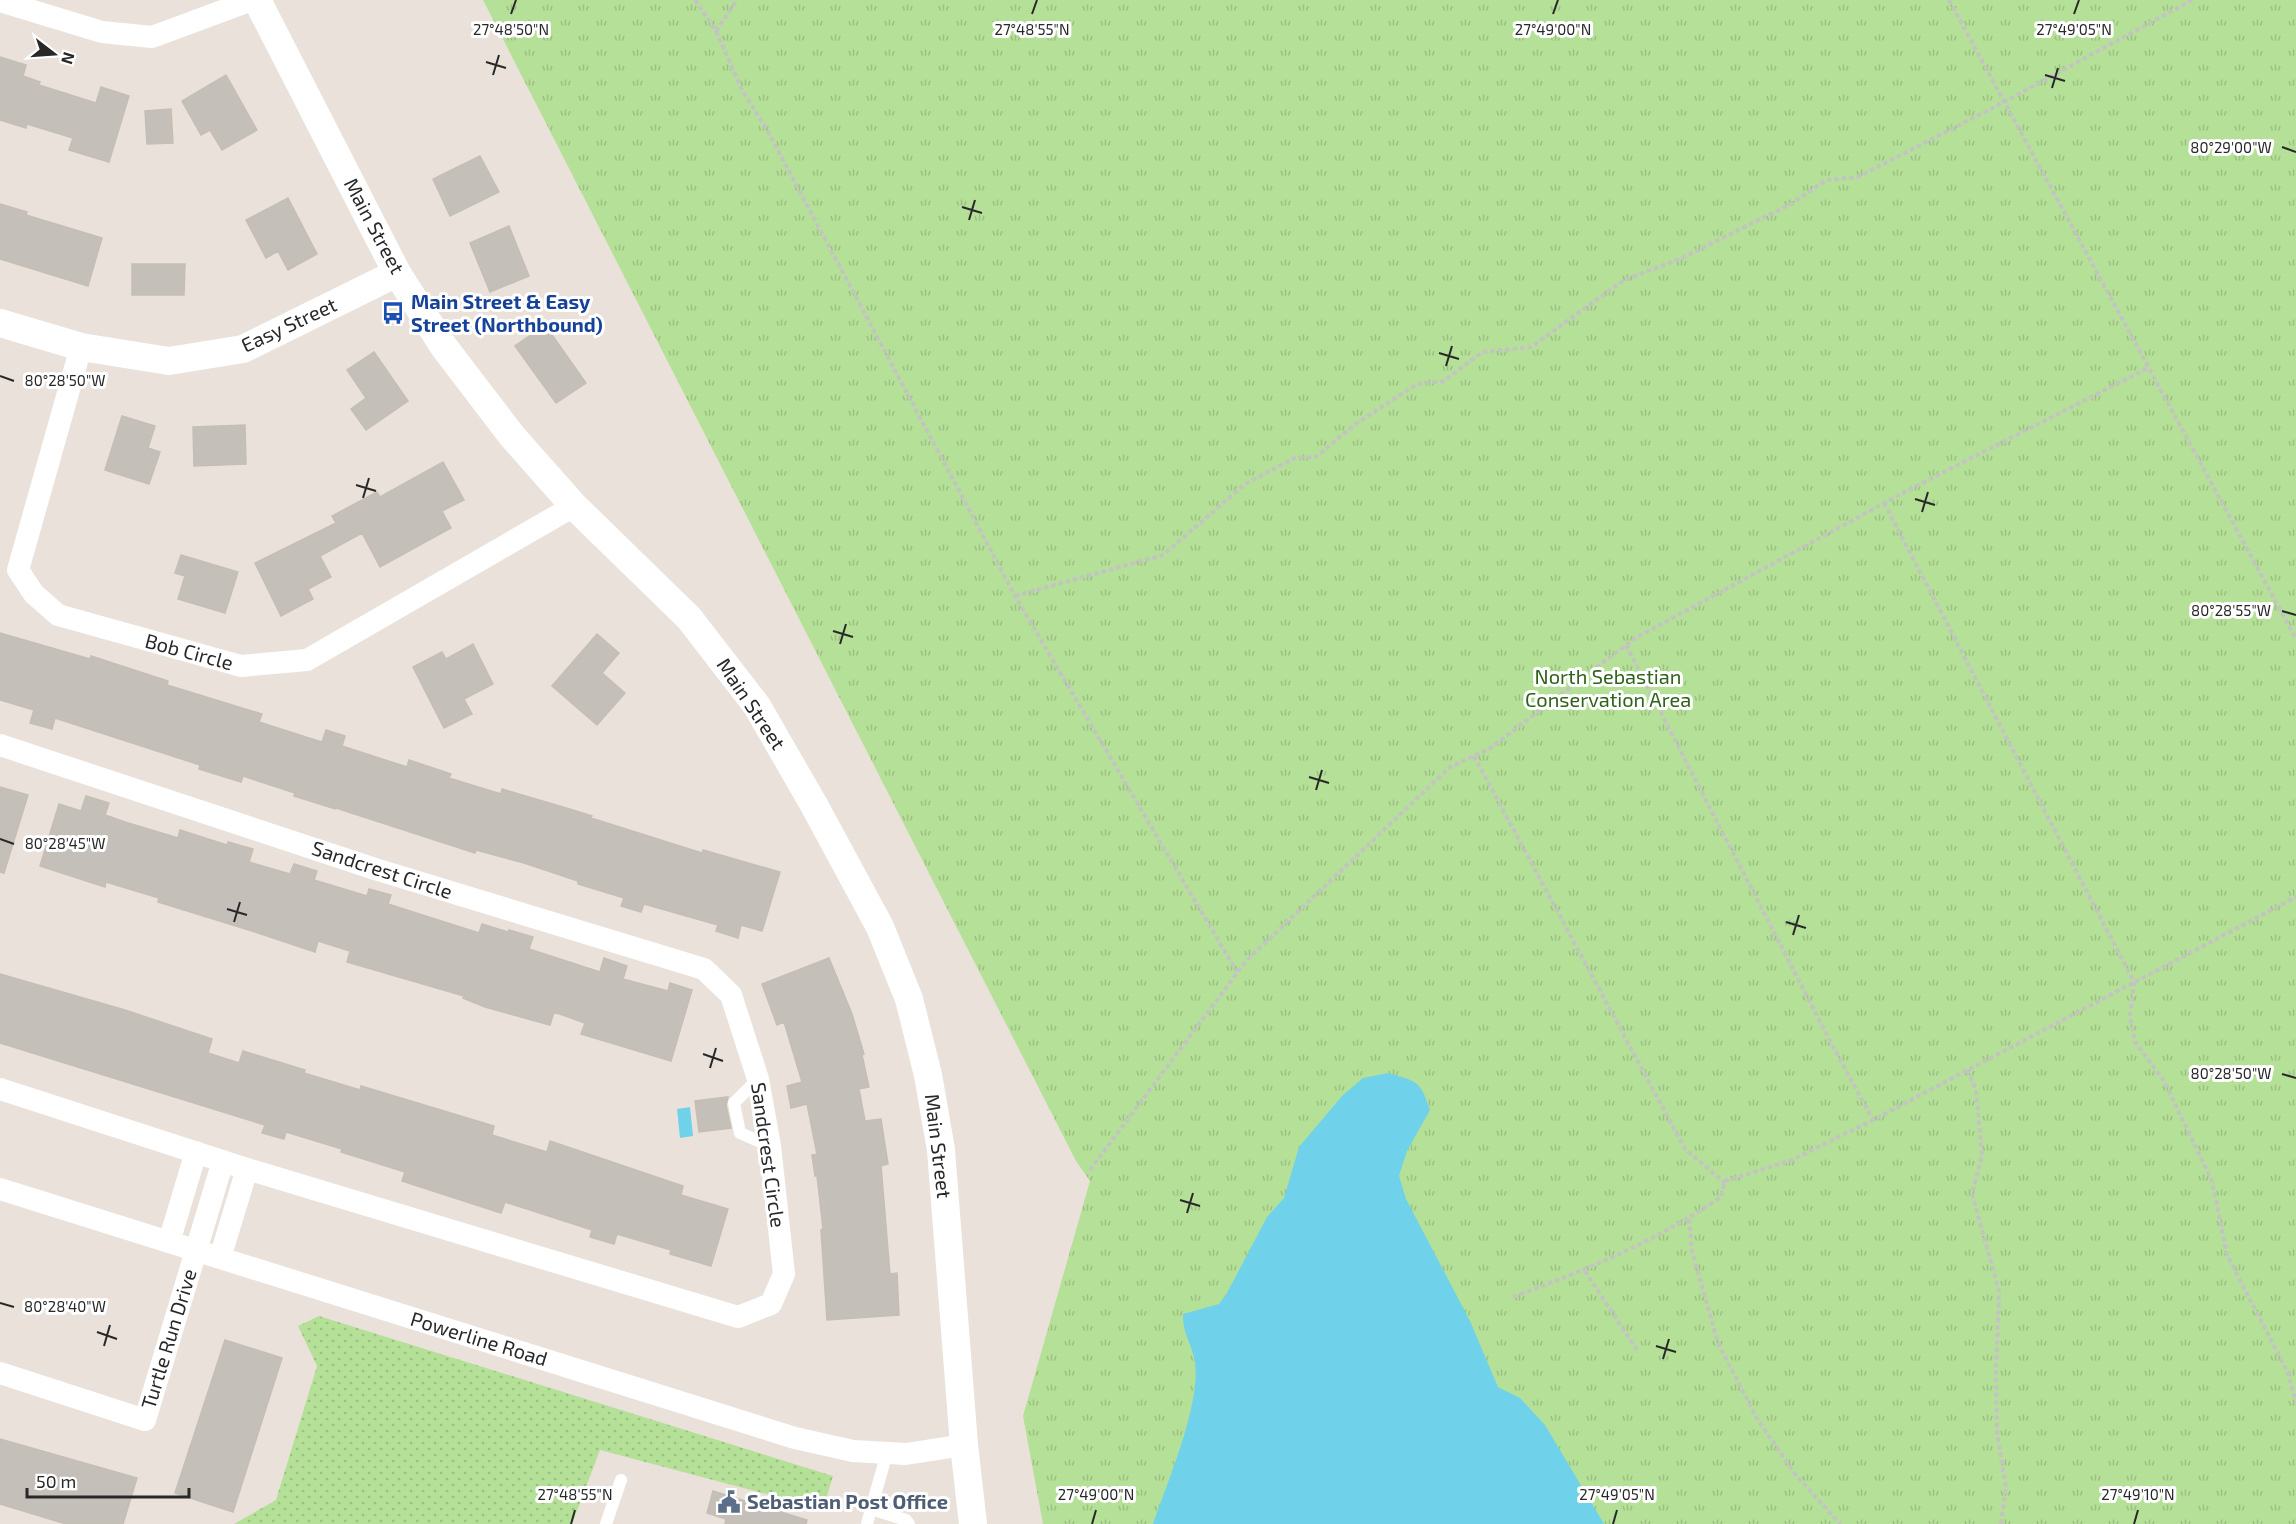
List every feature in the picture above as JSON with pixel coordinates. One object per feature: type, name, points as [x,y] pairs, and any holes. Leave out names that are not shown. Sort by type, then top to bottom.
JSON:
[{"type":"street","points":[[0,1],[102,32],[152,37],[252,0]]},
{"type":"street","name":"Main Street","points":[[257,0],[397,273],[451,356],[512,436],[574,506],[690,618],[757,706],[880,927],[909,999],[928,1075],[941,1150],[964,1445],[973,1524]]},
{"type":"street","name":"Easy Street","points":[[0,323],[81,347],[169,361],[243,349],[397,273]]},
{"type":"street","name":"Bob Circle","points":[[81,347],[18,570],[34,594],[58,615],[241,666],[308,660],[574,506]]},
{"type":"street","name":"Sandcrest Circle","points":[[0,745],[430,886],[704,969],[731,995],[758,1079],[770,1146],[784,1274],[771,1304],[738,1317],[247,1169],[0,1089]]},
{"type":"street","points":[[169,1242],[196,1152]]},
{"type":"street","points":[[195,1250],[223,1161]]},
{"type":"street","points":[[220,1258],[247,1169]]},
{"type":"street","name":"Powerline Road","points":[[0,1189],[795,1438],[854,1451],[906,1454],[964,1445]]},
{"type":"street","name":"Turtle Run Drive","points":[[0,1373],[145,1420],[195,1250]]},
{"type":"lane","points":[[867,1524],[887,1453]]},
{"type":"lane","points":[[606,1524],[621,1480]]},
{"type":"lane","points":[[871,1509],[906,1520],[909,1524]]},
{"type":"path","points":[[695,0],[716,32],[743,92],[766,128],[1015,596],[1237,972]]},
{"type":"path","points":[[716,32],[737,0]]},
{"type":"path","points":[[1949,0],[2296,639]]},
{"type":"path","points":[[1015,596],[1163,555],[1245,484],[1295,458],[1316,457],[1354,425],[1417,384],[1444,381],[1482,352],[1531,347],[1624,280],[1680,259],[1791,204],[1826,180],[1858,177],[2004,102],[2192,0]]},
{"type":"path","points":[[1090,1170],[1237,972],[1254,953],[1450,768],[1489,748],[1626,645],[1884,503],[2148,368]]},
{"type":"path","points":[[1884,503],[2134,982],[2130,1015],[2135,1042],[2164,1081],[2212,1180],[2228,1255],[2288,1373],[2296,1403]]},
{"type":"path","points":[[1626,645],[1873,1120]]},
{"type":"path","points":[[1474,756],[1685,1149],[1725,1183]]},
{"type":"path","points":[[1725,1183],[1792,1160],[1873,1120],[2296,897]]},
{"type":"path","points":[[1967,1070],[1976,1090],[1982,1156],[1972,1194],[1999,1290],[1996,1372],[1997,1433],[2006,1487],[2001,1524]]},
{"type":"path","points":[[1512,1298],[1585,1271],[1689,1219],[1721,1197],[1725,1183]]},
{"type":"path","points":[[1689,1219],[1692,1251],[1718,1343],[1756,1417],[1795,1474],[1840,1524]]},
{"type":"path","points":[[1585,1271],[1637,1350]]},
{"type":"green space","name":"North Sebastian Conservation Area","points":[[483,0],[2296,0],[2296,1524],[1043,1524],[1023,1416],[1090,1181],[1076,1161]]},
{"type":"green space","points":[[319,1316],[833,1476],[823,1509],[600,1450],[572,1524],[234,1524],[276,1500],[317,1366],[298,1326]]},
{"type":"water","points":[[1388,1073],[1406,1078],[1420,1087],[1430,1110],[1407,1151],[1399,1176],[1406,1199],[1470,1321],[1498,1387],[1520,1398],[1545,1425],[1604,1524],[1153,1524],[1182,1444],[1193,1400],[1195,1363],[1184,1327],[1183,1314],[1219,1304],[1267,1217],[1284,1198],[1299,1147],[1342,1096],[1363,1078]]},
{"type":"water","points":[[690,1107],[693,1136],[680,1138],[677,1109]]},
{"type":"building","points":[[0,57],[26,65],[23,76],[40,82],[39,85],[96,103],[101,87],[129,96],[109,162],[69,150],[73,138],[27,124],[26,128],[0,120]]},
{"type":"building","points":[[226,75],[257,130],[222,150],[210,130],[201,135],[182,101]]},
{"type":"building","points":[[171,109],[173,143],[147,144],[145,111]]},
{"type":"building","points":[[480,156],[499,192],[450,216],[433,179]]},
{"type":"building","points":[[288,198],[317,254],[288,270],[278,251],[266,258],[246,220]]},
{"type":"building","points":[[0,204],[27,212],[26,215],[102,238],[88,286],[0,259]]},
{"type":"building","points":[[509,226],[529,276],[490,292],[470,243]]},
{"type":"building","points":[[132,264],[185,264],[184,295],[132,295]]},
{"type":"building","points":[[545,325],[586,383],[556,403],[515,346]]},
{"type":"building","points":[[374,352],[408,401],[366,430],[351,409],[366,398],[347,370]]},
{"type":"building","points":[[122,416],[155,426],[148,448],[160,452],[149,484],[105,470]]},
{"type":"building","points":[[245,425],[246,464],[194,466],[193,427]]},
{"type":"building","points":[[443,462],[464,500],[442,511],[451,528],[380,567],[362,533],[320,556],[331,577],[308,589],[313,599],[281,616],[255,563],[336,523],[332,516],[377,492],[380,497]]},
{"type":"building","points":[[181,555],[238,572],[225,613],[178,599],[185,576],[175,573]]},
{"type":"building","points":[[0,633],[90,659],[91,656],[168,681],[167,685],[262,714],[259,722],[312,739],[322,742],[326,730],[345,736],[342,746],[407,767],[409,760],[451,774],[449,778],[501,794],[502,789],[702,853],[703,850],[780,872],[762,931],[741,925],[738,938],[716,931],[718,925],[644,904],[641,912],[621,906],[624,898],[578,884],[578,881],[524,863],[476,850],[475,853],[294,796],[295,793],[243,776],[241,782],[199,769],[200,765],[55,718],[52,729],[30,723],[34,710],[0,700]]},
{"type":"building","points":[[597,634],[619,653],[602,673],[625,693],[597,725],[552,686]]},
{"type":"building","points":[[473,644],[493,684],[464,699],[472,714],[444,728],[413,667],[442,652],[446,659]]},
{"type":"building","points":[[0,787],[28,795],[4,873],[0,872]]},
{"type":"building","points":[[86,796],[109,803],[105,815],[125,822],[178,838],[180,830],[227,845],[228,842],[253,849],[249,862],[290,874],[294,864],[317,871],[314,880],[367,896],[369,889],[391,895],[388,904],[479,933],[482,924],[533,937],[529,949],[600,972],[604,958],[627,966],[623,979],[668,991],[670,983],[692,990],[671,1061],[581,1034],[585,1023],[554,1012],[550,1025],[485,1007],[463,998],[464,996],[347,962],[350,951],[318,941],[315,952],[158,902],[159,898],[106,882],[105,887],[40,866],[59,804],[81,811]]},
{"type":"building","points":[[829,958],[852,1014],[864,1054],[862,1055],[869,1087],[859,1089],[865,1121],[881,1119],[888,1164],[881,1166],[890,1274],[897,1273],[899,1315],[827,1320],[821,1230],[823,1229],[817,1176],[815,1176],[812,1155],[817,1154],[807,1104],[791,1108],[787,1086],[802,1082],[784,1022],[777,1025],[762,984]]},
{"type":"building","points":[[0,974],[125,1010],[212,1039],[208,1053],[239,1063],[243,1051],[360,1090],[361,1086],[494,1126],[492,1135],[547,1152],[550,1141],[683,1186],[681,1195],[728,1209],[711,1266],[670,1254],[671,1250],[617,1234],[614,1244],[590,1237],[592,1230],[505,1202],[501,1213],[402,1181],[405,1172],[341,1152],[342,1149],[286,1132],[284,1139],[262,1133],[265,1125],[0,1043]]},
{"type":"building","points":[[728,1097],[726,1105],[731,1128],[699,1132],[695,1101]]},
{"type":"building","points":[[225,1340],[282,1358],[233,1512],[175,1493]]},
{"type":"building","points":[[0,1439],[137,1478],[123,1524],[66,1524],[0,1504]]},
{"type":"building","name":"Sebastian Post Office","points":[[713,1491],[807,1520],[806,1524],[725,1524],[726,1519],[707,1513]]},
{"type":"place","name":"Main Street & Easy Street (Northbound)","points":[[393,313]]},
{"type":"place","name":"Sebastian Post Office","points":[[729,1502]]}]
